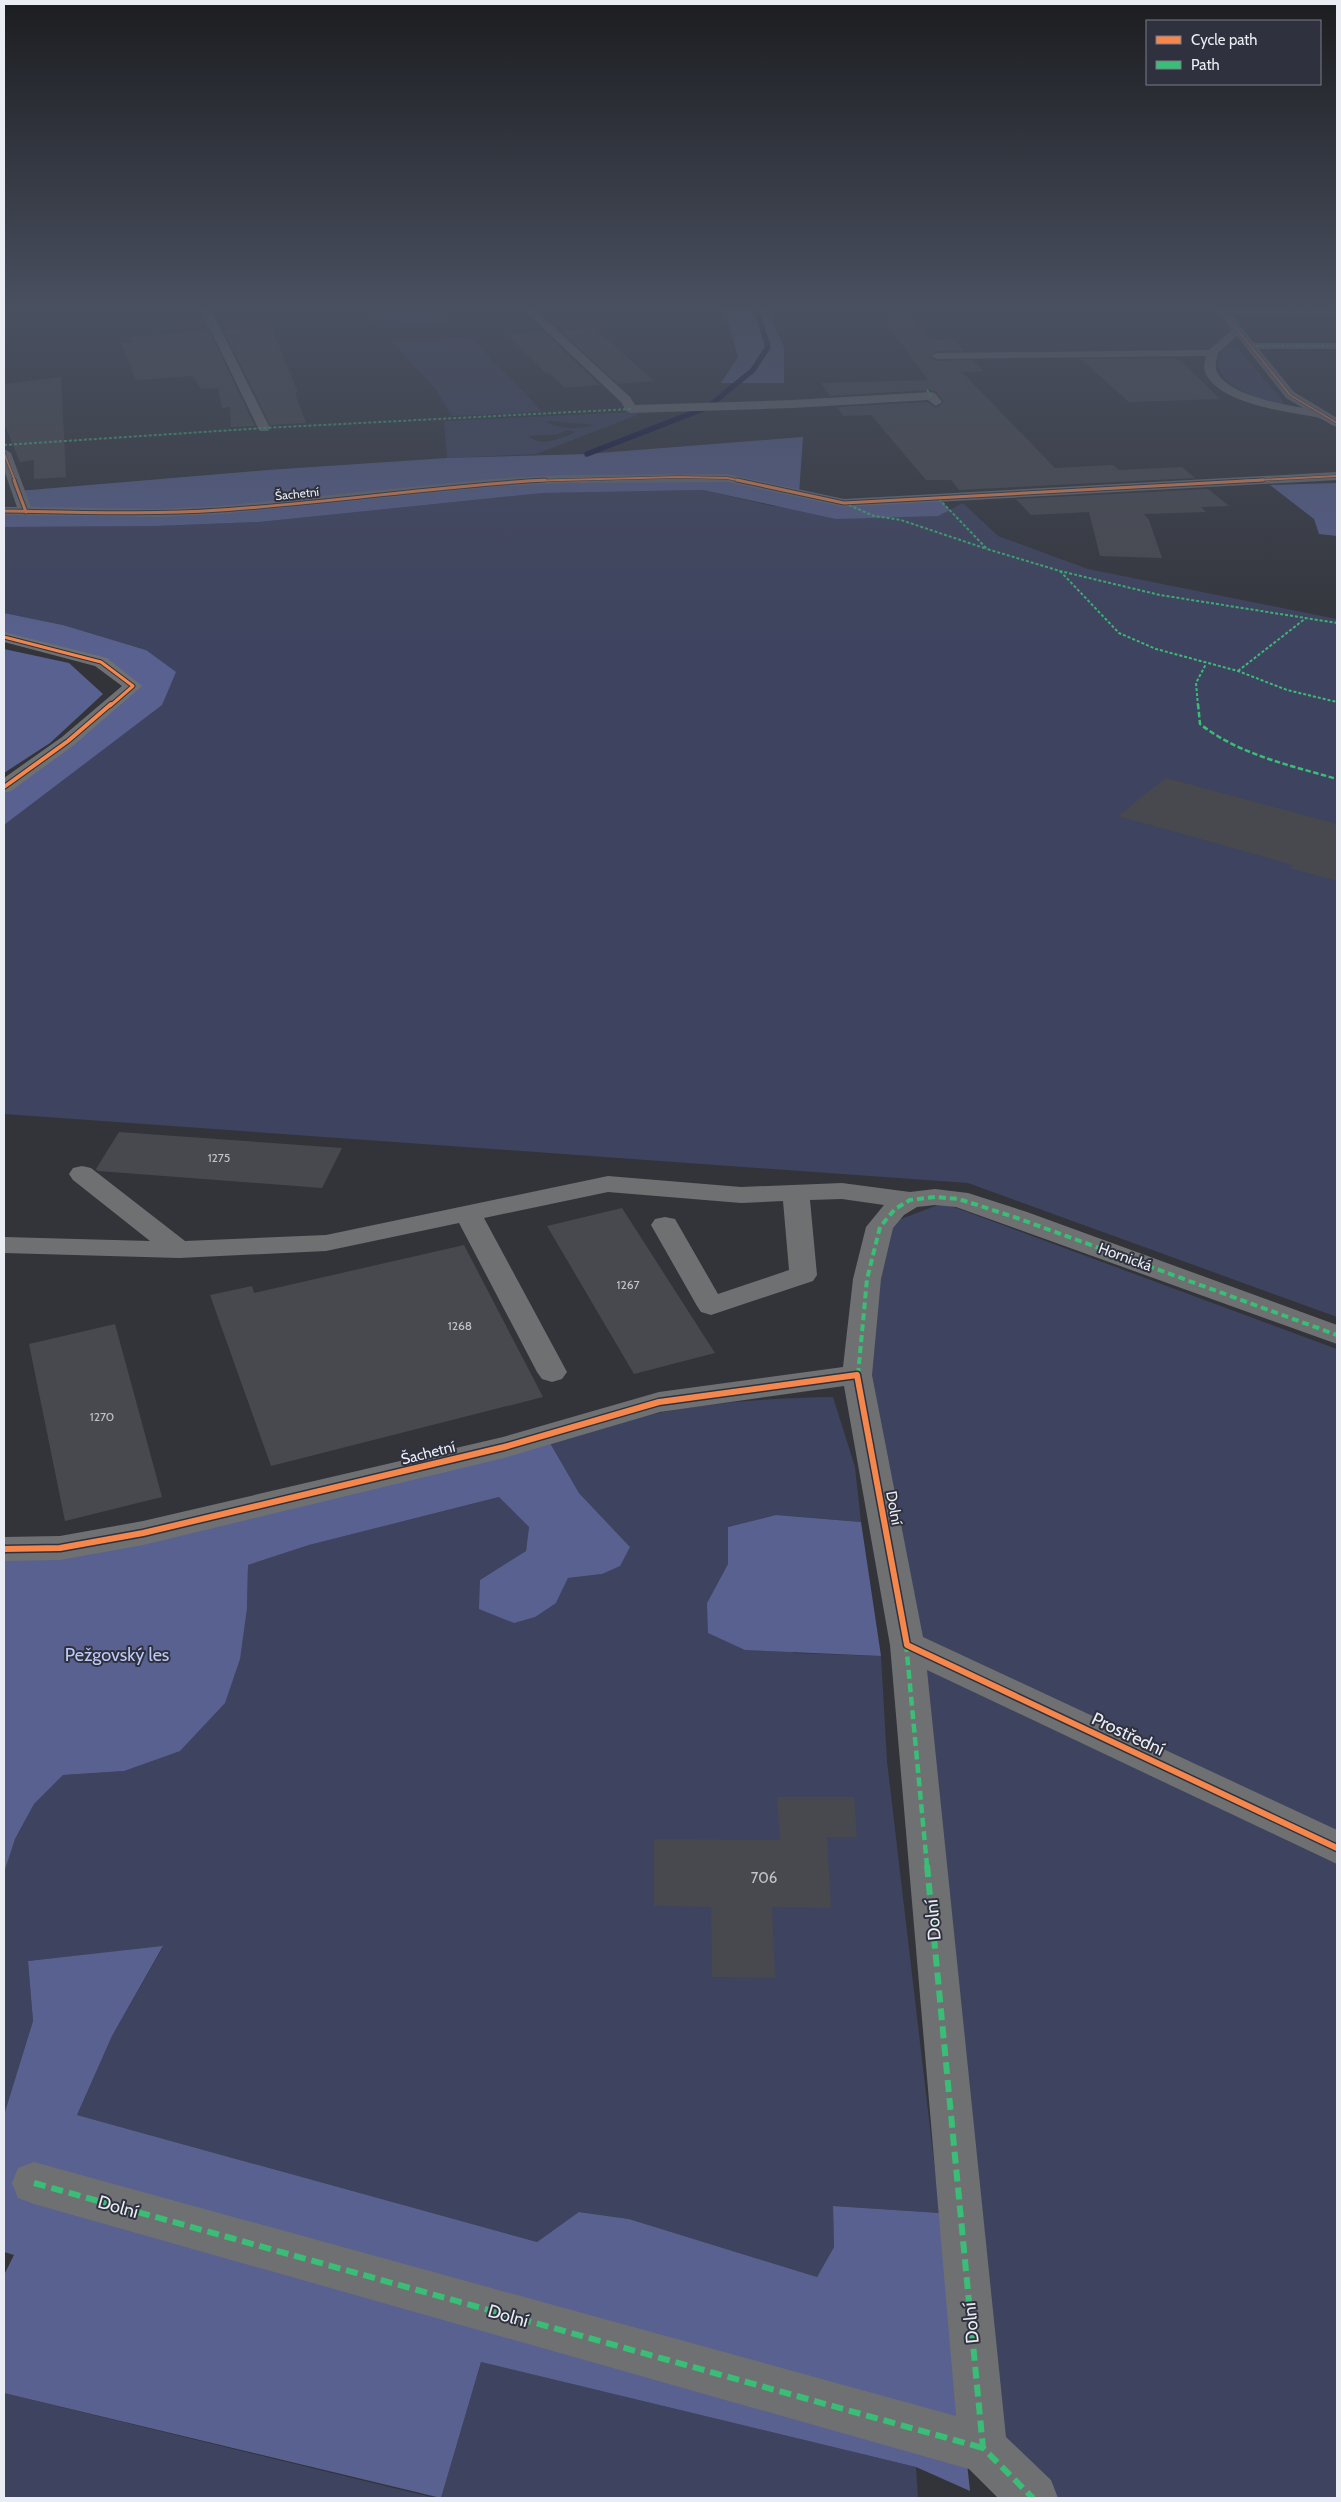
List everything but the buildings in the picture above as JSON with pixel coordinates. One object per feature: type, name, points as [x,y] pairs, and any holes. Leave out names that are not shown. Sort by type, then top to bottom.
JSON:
[{"type":"street","points":[[4,453],[26,512]]},
{"type":"street","name":"Šachetní","points":[[4,511],[158,513],[221,510],[492,483],[678,476],[727,478],[844,503],[1337,476]]},
{"type":"street","points":[[4,638],[101,662],[133,686],[68,741],[4,787]]},
{"type":"street","points":[[82,1174],[179,1250]]},
{"type":"street","name":"Hornická","points":[[4,1245],[179,1250],[326,1243],[608,1184],[741,1195],[842,1191],[910,1200],[935,1197],[967,1202],[1017,1218],[1337,1335]]},
{"type":"street","points":[[665,1225],[711,1306],[804,1275],[796,1193]]},
{"type":"street","name":"Dolní","points":[[910,1200],[895,1210],[880,1227],[867,1279],[857,1375],[907,1645],[982,2448]]},
{"type":"street","points":[[468,1214],[552,1372]]},
{"type":"street","name":"Šachetní","points":[[4,1549],[60,1548],[143,1534],[504,1447],[659,1402],[857,1375]]},
{"type":"street","name":"Prostřední","points":[[907,1645],[1337,1848]]},
{"type":"street","name":"Dolní","points":[[34,2183],[982,2448],[1033,2498]]},
{"type":"shaded area","points":[[444,425],[552,425],[564,428],[577,428],[595,425],[592,425],[612,425],[536,454],[447,458]],"holes":[[[566,430],[575,432],[545,442],[533,440],[529,436],[558,434]]]},
{"type":"shaded area","points":[[703,490],[772,506],[938,516],[963,503],[998,536],[1088,569],[1337,619],[1337,1317],[968,1183],[4,1114],[4,825],[161,705],[146,650],[63,625],[4,613],[4,527],[156,526],[259,522],[543,493]]},
{"type":"shaded area","points":[[943,1203],[1337,1349],[1337,2498],[1033,2498],[983,2448],[907,1645],[857,1375],[880,1227]]},
{"type":"shaded area","points":[[833,1397],[855,1467],[861,1522],[776,1515],[728,1527],[728,1564],[707,1603],[794,1653],[881,1656],[887,1761],[940,2213],[833,2206],[834,2247],[817,2277],[629,2219],[580,2212],[537,2242],[77,2115],[112,2036],[163,1947],[28,1961],[33,2021],[4,2115],[4,1873],[15,1839],[34,1804],[63,1775],[124,1771],[247,1608],[248,1565],[309,1545],[499,1497],[529,1527],[526,1551],[480,1580],[556,1603],[568,1578],[602,1574],[630,1547],[579,1493],[550,1443],[621,1421],[681,1409],[757,1400]]},
{"type":"shaded area","points":[[481,2362],[916,2467],[918,2498],[441,2498]]},
{"type":"shaded area","points":[[4,2393],[435,2498],[4,2498]]},
{"type":"green space","points":[[803,437],[799,494],[844,503],[939,499],[950,510],[938,516],[836,519],[703,490],[543,493],[259,522],[156,526],[4,527],[4,511],[26,512],[18,491],[268,470],[447,458],[587,454]]},
{"type":"green space","points":[[1337,483],[1337,536],[1319,534],[1314,519],[1270,485]]},
{"type":"green space","points":[[4,613],[63,625],[146,650],[176,672],[162,705],[4,825],[4,787],[68,741],[133,686],[101,662],[4,637]]},
{"type":"green space","points":[[4,649],[69,663],[103,694],[50,743],[4,773]]},
{"type":"green space","name":"Pežgovský les","points":[[550,1443],[579,1493],[630,1547],[620,1566],[602,1574],[568,1578],[556,1603],[535,1617],[514,1623],[479,1609],[480,1580],[526,1551],[529,1527],[499,1497],[309,1545],[248,1565],[247,1608],[240,1659],[225,1703],[180,1751],[124,1771],[63,1775],[34,1804],[15,1839],[4,1873],[4,1546],[57,1555]]},
{"type":"green space","points":[[776,1515],[861,1522],[881,1656],[745,1650],[708,1633],[707,1603],[728,1564],[728,1527]]},
{"type":"green space","points":[[163,1946],[112,2036],[77,2115],[537,2242],[579,2212],[629,2219],[817,2277],[834,2247],[833,2206],[940,2213],[970,2491],[916,2467],[481,2362],[441,2498],[4,2393],[4,2275],[14,2255],[4,2252],[4,2115],[33,2021],[28,1961]]},
{"type":"waterway","points":[[587,454],[662,425]]},
{"type":"marked path","points":[[4,445],[327,425]]},
{"type":"marked path","points":[[939,499],[987,549],[1060,571],[1160,595],[1337,623]]},
{"type":"marked path","points":[[849,505],[874,516],[901,520],[987,549]]},
{"type":"marked path","points":[[1060,571],[1119,633],[1156,649],[1206,664],[1238,671],[1287,690],[1337,702]]},
{"type":"marked path","points":[[1238,671],[1306,618]]},
{"type":"marked path","points":[[1206,664],[1196,683],[1200,724],[1229,743],[1247,751],[1337,779]]},
{"type":"marked path","points":[[858,1379],[867,1279],[880,1227],[895,1209],[910,1200],[935,1197],[959,1199],[1017,1218],[1337,1335]]},
{"type":"marked path","points":[[906,1643],[983,2448],[1033,2498]]},
{"type":"marked path","points":[[34,2183],[983,2448]]},
{"type":"cycle path","points":[[4,453],[26,512]]},
{"type":"cycle path","points":[[4,511],[158,513],[221,510],[492,483],[564,479],[727,478],[844,503],[1337,476]]},
{"type":"cycle path","points":[[4,637],[101,662],[133,686],[68,741],[4,787]]},
{"type":"cycle path","points":[[4,1549],[60,1548],[143,1533],[504,1447],[659,1402],[857,1375],[907,1645],[1337,1848]]}]
